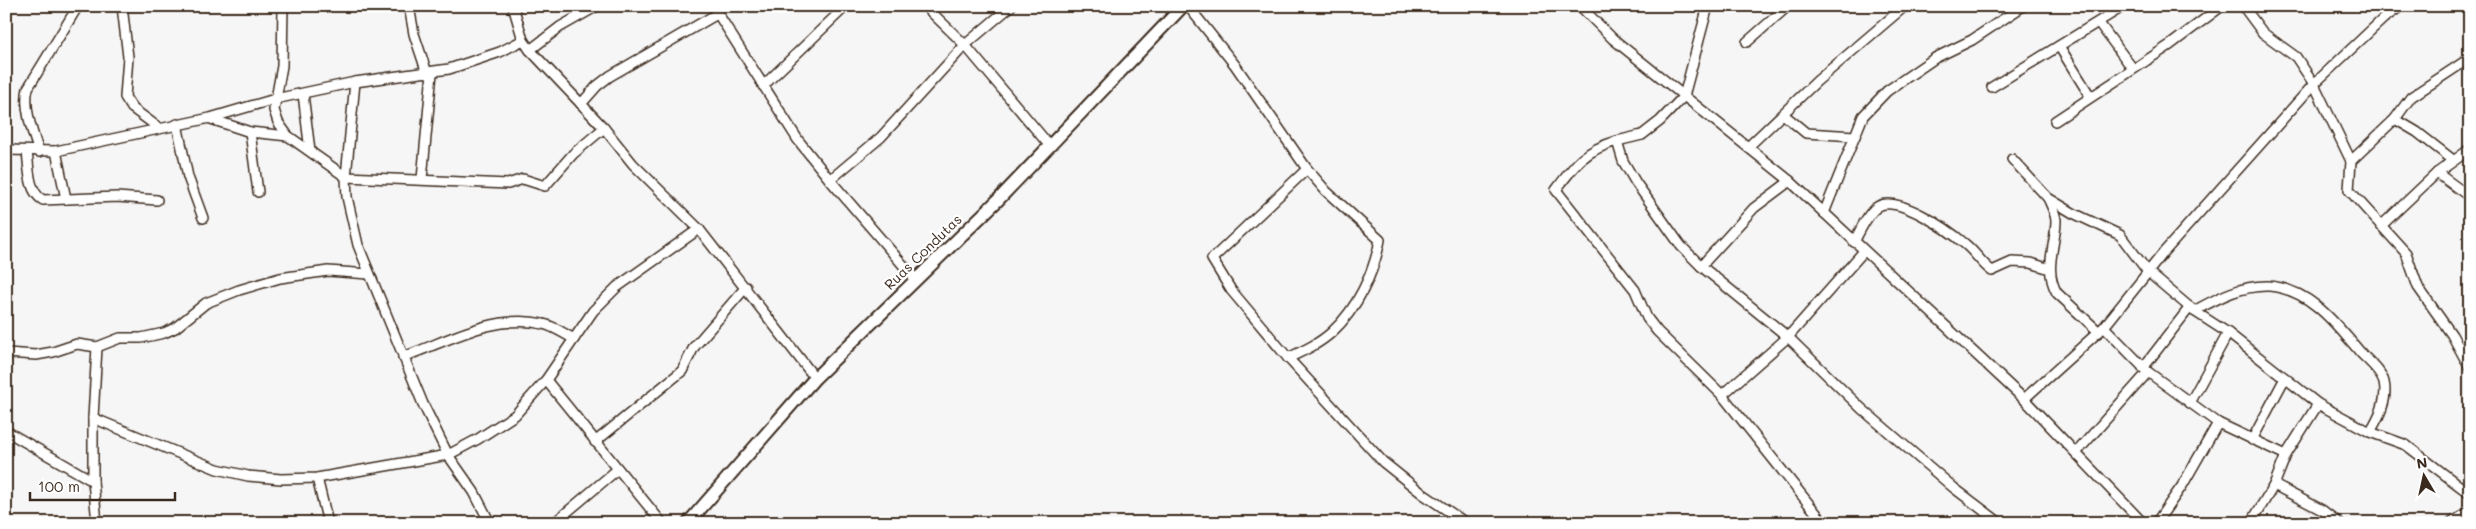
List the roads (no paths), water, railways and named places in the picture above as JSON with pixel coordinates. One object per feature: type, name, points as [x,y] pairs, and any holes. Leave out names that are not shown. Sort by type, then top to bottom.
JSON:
[{"type":"street","points":[[39,152],[30,121],[26,94],[78,6]]},
{"type":"street","points":[[122,6],[128,57],[125,97],[132,108],[159,128]]},
{"type":"street","points":[[283,6],[282,66],[275,99],[275,116],[288,136],[346,177],[508,184],[523,178],[545,186],[573,154],[604,128]]},
{"type":"street","points":[[409,6],[414,34],[430,73],[422,179]]},
{"type":"street","points":[[513,6],[523,40],[530,50],[604,128],[633,164],[699,229],[815,378]]},
{"type":"street","points":[[530,50],[560,27],[597,6]]},
{"type":"street","points":[[763,86],[846,6]]},
{"type":"street","points":[[925,6],[965,45],[1050,145]]},
{"type":"street","points":[[830,180],[881,137],[965,45],[1011,6]]},
{"type":"street","name":"Ruas Condutas","points":[[688,523],[815,378],[998,200],[1129,65],[1183,6]]},
{"type":"street","points":[[1188,6],[1235,65],[1307,170],[1326,191],[1380,240],[1373,267],[1351,310],[1324,339],[1288,358]]},
{"type":"street","points":[[1580,6],[1613,39],[1790,181],[2024,399],[2143,523]]},
{"type":"street","points":[[1708,6],[1684,96],[1660,121],[1642,134],[1603,146],[1578,160],[1556,190],[1635,290],[1647,318],[1657,331],[1722,395],[1824,523]]},
{"type":"street","points":[[1747,42],[1788,6]]},
{"type":"street","points":[[1748,147],[1817,81],[1905,6]]},
{"type":"street","points":[[1824,213],[1863,116],[1887,90],[1935,58],[1972,40],[2023,6]]},
{"type":"street","points":[[1992,88],[2124,6]]},
{"type":"street","points":[[2055,121],[2209,18],[2222,6]]},
{"type":"street","points":[[2024,399],[2101,329],[2148,272],[2314,84],[2384,18],[2401,6]]},
{"type":"street","points":[[2245,7],[2263,33],[2296,57],[2314,84],[2351,161],[2349,190],[2406,253],[2418,287],[2452,335],[2470,368]]},
{"type":"street","points":[[581,104],[597,86],[610,76],[715,10],[798,140],[916,280]]},
{"type":"street","points":[[2099,23],[2133,69]]},
{"type":"street","points":[[6,150],[27,152],[56,151],[210,118],[275,99],[355,82],[430,73],[480,60],[523,40]]},
{"type":"street","points":[[2059,46],[2090,96]]},
{"type":"street","points":[[2351,161],[2395,119],[2418,92],[2470,58]]},
{"type":"street","points":[[355,82],[346,177],[353,227],[369,274],[403,357],[448,455],[474,492],[490,523]]},
{"type":"street","points":[[279,86],[286,97]]},
{"type":"street","points":[[303,94],[310,151]]},
{"type":"street","points":[[1783,114],[1806,133],[1855,136]]},
{"type":"street","points":[[210,118],[250,132],[288,136]]},
{"type":"street","points":[[2395,119],[2417,132],[2452,160]]},
{"type":"street","points":[[177,124],[188,177],[203,218]]},
{"type":"street","points":[[250,132],[258,192]]},
{"type":"street","points":[[1617,141],[1623,161],[1636,184],[1681,246],[1701,266],[1788,337],[1862,408],[1954,488],[2000,523]]},
{"type":"street","points":[[2381,226],[2452,160],[2470,149]]},
{"type":"street","points":[[56,151],[66,199]]},
{"type":"street","points":[[27,152],[34,194],[43,200],[117,196],[157,200]]},
{"type":"street","points":[[2012,159],[2048,198],[2073,213],[2120,235],[2148,272],[2192,309],[2228,333],[2318,404],[2370,432],[2406,445],[2470,494]]},
{"type":"street","points":[[1307,170],[1212,258],[1231,290],[1288,358],[1383,462],[1424,494],[1466,523]]},
{"type":"street","points":[[2437,174],[2470,197]]},
{"type":"street","points":[[1701,266],[1754,208],[1790,181]]},
{"type":"street","points":[[2048,198],[2056,220],[2050,277],[2057,293],[2101,329],[2145,370],[2218,423],[2286,455]]},
{"type":"street","points":[[1854,242],[1877,207],[1884,204],[1892,204],[1926,216],[1964,242],[1992,272],[2012,262],[2031,263],[2050,269]]},
{"type":"street","points":[[93,418],[218,469],[248,476],[281,479],[317,478],[448,455],[478,439],[515,415],[546,380],[593,311],[617,287],[699,229]]},
{"type":"street","points":[[1722,395],[1788,337],[1864,251]]},
{"type":"street","points":[[6,353],[36,355],[53,352],[77,344],[97,348],[120,338],[141,338],[164,333],[175,328],[206,303],[239,290],[280,278],[328,271],[369,274]]},
{"type":"street","points":[[2076,453],[2145,370],[2192,309],[2230,293],[2257,287],[2284,289],[2314,303],[2383,377],[2385,392],[2382,407],[2370,432]]},
{"type":"street","points":[[595,442],[682,370],[694,347],[746,288]]},
{"type":"street","points":[[403,357],[490,325],[507,321],[545,324],[574,339]]},
{"type":"street","points":[[2190,403],[2228,333]]},
{"type":"street","points":[[97,348],[93,418],[93,481],[97,523]]},
{"type":"street","points":[[2252,440],[2285,378]]},
{"type":"street","points":[[546,380],[662,523]]},
{"type":"street","points":[[2250,523],[2274,485],[2286,455],[2318,404]]},
{"type":"street","points":[[2156,523],[2182,486],[2218,423]]},
{"type":"street","points":[[6,430],[93,481]]},
{"type":"street","points":[[554,523],[618,469]]},
{"type":"street","points":[[317,478],[328,523]]},
{"type":"street","points":[[2274,485],[2322,510],[2339,523]]},
{"type":"street","points":[[2451,523],[2470,510]]}]
